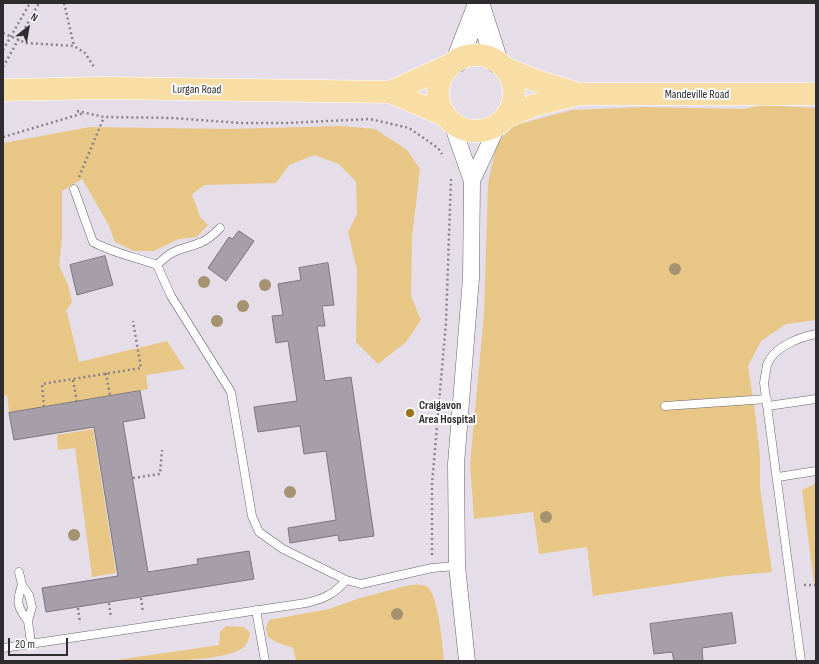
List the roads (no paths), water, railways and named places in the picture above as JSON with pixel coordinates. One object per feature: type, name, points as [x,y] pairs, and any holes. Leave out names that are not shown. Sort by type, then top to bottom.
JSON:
[{"type":"main road","points":[[478,55],[493,58],[501,65],[513,81],[515,96],[511,110],[502,121],[489,130],[474,132],[463,130],[448,119],[390,92],[463,57],[478,55]]},
{"type":"main road","points":[[448,119],[439,104],[438,92],[441,77],[453,63]]},
{"type":"main road","name":"Mandeville Road","points":[[501,65],[534,80],[579,94]]},
{"type":"main road","name":"Lurgan Road","points":[[3,90],[102,88],[390,92]]},
{"type":"main road","name":"Mandeville Road","points":[[502,121],[535,105],[579,94],[816,94]]},
{"type":"street","points":[[453,63],[478,5]]},
{"type":"street","points":[[478,5],[501,65]]},
{"type":"street","points":[[448,119],[472,181],[471,278],[456,464],[457,566],[467,661]]},
{"type":"street","points":[[472,181],[502,121]]},
{"type":"lane","points":[[74,189],[93,242],[109,251],[136,257],[157,265],[171,296],[231,392],[251,511],[259,532],[283,548],[346,580],[361,584],[432,568],[457,566]]},
{"type":"lane","points":[[157,265],[167,255],[180,248],[203,242],[220,228]]},
{"type":"lane","points":[[801,661],[778,477],[764,383],[768,363],[780,348],[801,336],[816,334]]},
{"type":"lane","points":[[665,406],[816,399]]},
{"type":"lane","points":[[778,477],[816,471]]},
{"type":"lane","points":[[19,572],[22,585],[29,595],[32,607],[28,621],[31,644]]},
{"type":"lane","points":[[3,648],[306,603],[325,598],[340,587],[346,580]]},
{"type":"lane","points":[[22,585],[18,598],[20,610],[28,621]]},
{"type":"lane","points":[[256,610],[265,661]]},
{"type":"place","name":"Craigavon Area Hospital","points":[[410,413]]}]
